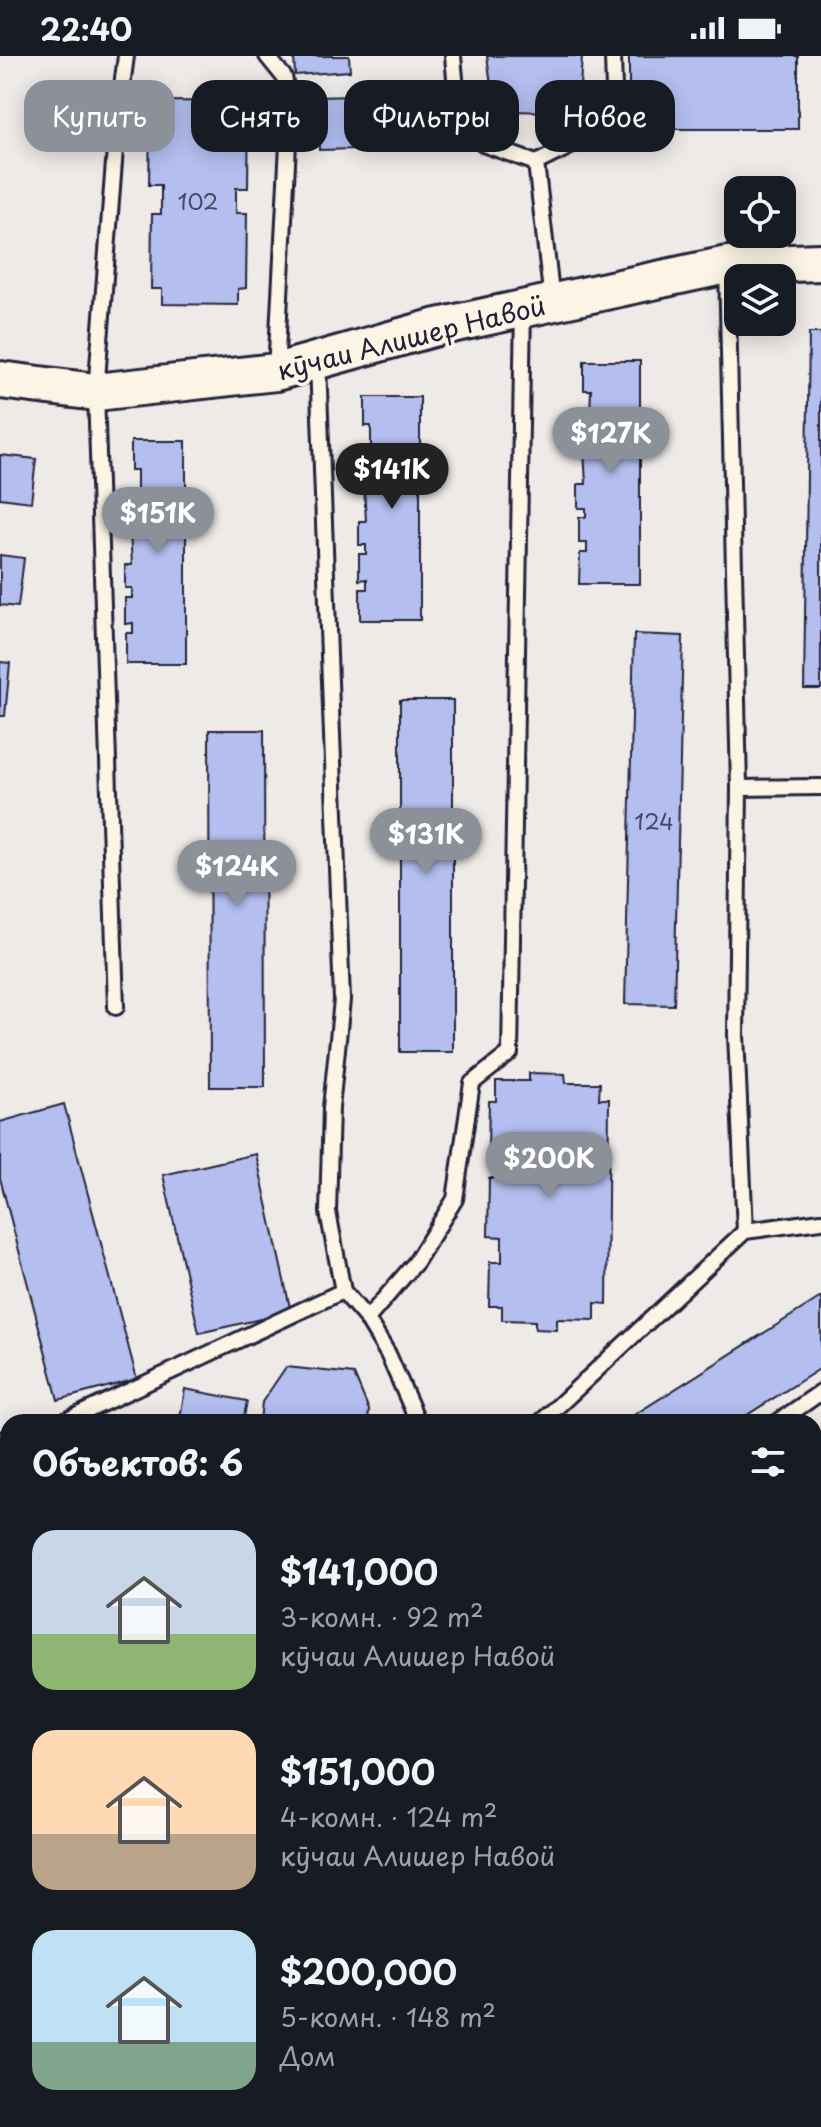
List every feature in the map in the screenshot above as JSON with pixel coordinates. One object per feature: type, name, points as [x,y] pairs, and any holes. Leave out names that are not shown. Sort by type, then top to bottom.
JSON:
[{"type":"street","name":"кӯчаи Алишер Навоӣ","points":[[758,264],[821,262]]},
{"type":"street","name":"кӯчаи Алишер Навоӣ","points":[[0,380],[96,392],[276,372],[318,363],[433,328],[724,266]]},
{"type":"lane","points":[[116,1007],[96,392],[117,124],[126,56]]},
{"type":"lane","points":[[267,56],[284,77],[290,106],[276,372]]},
{"type":"lane","points":[[453,56],[459,123],[483,144],[536,163],[615,124],[613,56]]},
{"type":"lane","points":[[367,1319],[416,1262],[455,1199],[472,1083],[510,1053],[538,305],[536,163]]},
{"type":"lane","points":[[729,336],[739,788],[736,1035],[745,1231]]},
{"type":"lane","points":[[318,363],[342,1000],[331,1108],[328,1212],[343,1291],[367,1319],[388,1354],[414,1414]]},
{"type":"lane","points":[[739,788],[821,787]]},
{"type":"lane","points":[[550,1414],[745,1231],[821,1221]]},
{"type":"lane","points":[[80,1414],[343,1291]]},
{"type":"lane","points":[[789,1414],[821,1392]]},
{"type":"building","points":[[294,56],[349,56],[350,71],[295,75]]},
{"type":"building","points":[[487,56],[582,56],[580,80],[535,80],[535,112],[519,111],[519,80],[490,80]]},
{"type":"building","points":[[629,56],[798,56],[798,129],[675,129],[675,80],[629,80]]},
{"type":"building","points":[[344,96],[344,149],[328,150],[328,97]]},
{"type":"building","points":[[175,101],[191,101],[191,152],[248,152],[248,188],[236,188],[236,213],[247,213],[246,288],[238,289],[238,305],[162,304],[162,289],[151,289],[152,214],[161,214],[161,185],[149,185],[150,152],[175,152]]},
{"type":"building","points":[[809,333],[821,333],[821,689],[804,689]]},
{"type":"building","points":[[584,361],[640,361],[640,584],[579,584],[580,553],[587,553],[587,543],[579,543],[579,517],[586,517],[586,508],[578,508],[578,484],[586,484],[582,416],[590,416],[591,390],[584,390]]},
{"type":"building","points":[[365,397],[420,397],[420,620],[360,620],[360,589],[367,589],[367,579],[359,580],[359,554],[366,554],[366,545],[359,545],[359,521],[366,521],[362,452],[371,452],[371,426],[365,426]]},
{"type":"building","points":[[131,441],[186,441],[186,664],[126,664],[126,633],[133,633],[133,623],[125,624],[125,598],[132,598],[132,588],[125,588],[125,565],[132,565],[128,496],[137,496],[137,470],[131,470]]},
{"type":"building","points":[[0,455],[36,459],[31,502],[0,498]]},
{"type":"building","points":[[0,555],[24,558],[18,607],[0,605]]},
{"type":"building","points":[[634,634],[683,636],[674,1005],[625,1004]]},
{"type":"building","points":[[0,662],[10,663],[5,716],[0,716]]},
{"type":"building","points":[[400,700],[453,700],[453,1052],[400,1052]]},
{"type":"building","points":[[209,730],[264,730],[265,1087],[210,1087]]},
{"type":"building","points":[[529,1073],[565,1074],[566,1083],[600,1083],[599,1099],[609,1099],[607,1304],[595,1303],[595,1320],[557,1319],[557,1330],[535,1329],[535,1321],[502,1320],[502,1306],[489,1306],[490,1262],[502,1262],[502,1237],[488,1236],[489,1178],[500,1178],[500,1151],[488,1151],[489,1101],[496,1101],[496,1081],[529,1081]]},
{"type":"building","points":[[64,1104],[137,1379],[58,1400],[0,1178],[0,1122]]},
{"type":"building","points":[[256,1154],[291,1312],[199,1333],[163,1175]]},
{"type":"building","points":[[821,1297],[821,1368],[749,1414],[636,1414]]},
{"type":"building","points":[[286,1367],[354,1374],[369,1414],[261,1414],[262,1402]]},
{"type":"building","points":[[185,1389],[247,1401],[245,1414],[181,1414]]}]
